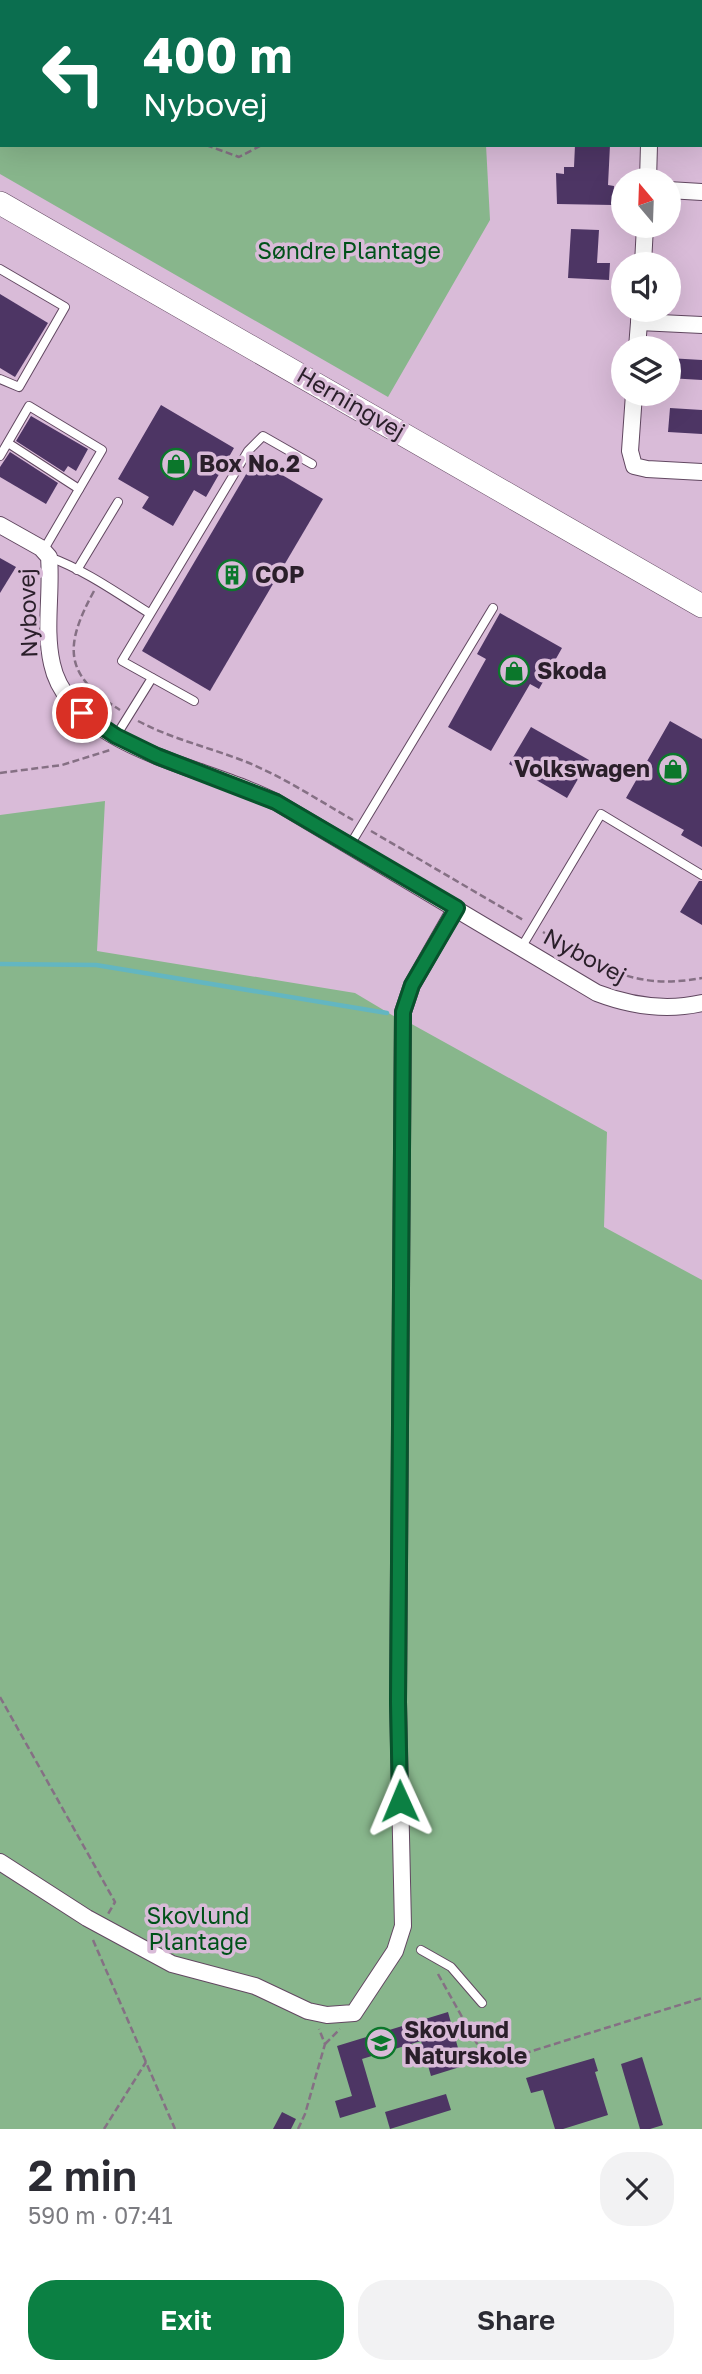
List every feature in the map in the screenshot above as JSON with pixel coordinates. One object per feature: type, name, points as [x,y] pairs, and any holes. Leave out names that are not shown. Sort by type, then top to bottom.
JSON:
[{"type":"main road","name":"Herningvej","points":[[0,203],[702,606]]},
{"type":"street","points":[[648,168],[649,147]]},
{"type":"street","points":[[681,191],[702,192]]},
{"type":"street","points":[[681,322],[702,325]]},
{"type":"street","points":[[633,406],[630,451],[634,466],[702,472]]},
{"type":"street","name":"Nybovej","points":[[0,525],[46,554],[52,667],[69,700],[82,713],[120,738],[157,756],[276,802],[597,993],[618,1002],[659,1007],[702,1003]]},
{"type":"street","points":[[0,1862],[82,1915],[172,1964],[255,1986],[313,2012],[327,2015],[354,2012],[395,1951],[403,1926],[398,1688],[403,1012],[412,985],[457,908]]},
{"type":"lane","points":[[0,269],[65,307],[19,387],[0,379]]},
{"type":"lane","points":[[0,456],[29,407],[102,450],[46,554],[149,613]]},
{"type":"lane","points":[[194,701],[122,661],[248,450],[262,436],[312,464]]},
{"type":"lane","points":[[8,443],[79,489]]},
{"type":"lane","points":[[77,570],[118,502]]},
{"type":"lane","points":[[350,845],[493,608]]},
{"type":"lane","points":[[120,738],[129,716],[152,678]]},
{"type":"lane","points":[[521,947],[601,814],[702,875]]},
{"type":"lane","points":[[421,1950],[451,1967],[482,2003]]},
{"type":"path","points":[[212,147],[239,156],[258,147]]},
{"type":"path","points":[[99,582],[77,625],[74,637],[75,663],[88,687],[100,698],[163,734],[245,762],[296,787],[608,970],[645,981],[677,982],[702,978]]},
{"type":"path","points":[[0,773],[62,765],[113,749],[120,738]]},
{"type":"path","points":[[0,1697],[115,1902],[102,1926]]},
{"type":"path","points":[[82,1915],[175,2129]]},
{"type":"path","points":[[421,1950],[440,1976],[485,2058],[500,2061],[702,1998]]},
{"type":"path","points":[[298,2129],[325,2044],[313,2012]]},
{"type":"path","points":[[104,2129],[146,2062]]},
{"type":"green space","name":"Søndre Plantage","points":[[0,147],[486,147],[490,220],[388,397],[0,174]]},
{"type":"green space","name":"Skovlund Plantage","points":[[105,801],[97,951],[355,993],[397,1018],[403,1479],[408,1022],[607,1132],[604,1227],[702,1280],[702,2129],[0,2129],[0,815]]},
{"type":"building","points":[[575,147],[610,147],[608,185],[611,186],[611,205],[557,204],[556,173],[564,174],[564,167],[574,167]]},
{"type":"building","points":[[571,229],[599,230],[597,263],[610,263],[609,280],[568,278]]},
{"type":"building","points":[[0,294],[48,323],[15,377],[0,368]]},
{"type":"building","points":[[681,359],[702,360],[702,380],[681,379]]},
{"type":"building","name":"Box No.2","points":[[161,405],[234,448],[206,497],[194,490],[173,526],[142,508],[149,497],[118,479]]},
{"type":"building","points":[[670,408],[702,410],[702,434],[668,432]]},
{"type":"building","points":[[31,416],[88,449],[76,471],[68,466],[64,472],[16,441]]},
{"type":"building","points":[[10,452],[58,483],[46,504],[0,477],[0,467]]},
{"type":"building","name":"COP","points":[[255,459],[323,499],[210,691],[142,651]]},
{"type":"building","points":[[0,558],[16,567],[0,593]]},
{"type":"building","name":"Skoda","points":[[500,613],[562,648],[539,689],[530,684],[491,751],[448,727],[486,659],[477,654]]},
{"type":"building","name":"Volkswagen","points":[[670,721],[702,739],[702,847],[681,835],[684,830],[626,798]]},
{"type":"building","points":[[531,727],[589,760],[567,798],[509,764]]},
{"type":"building","points":[[699,881],[702,881],[702,925],[680,912]]},
{"type":"building","points":[[448,2012],[463,2066],[431,2076],[421,2041],[362,2059],[376,2107],[340,2118],[335,2101],[352,2096],[337,2046]]},
{"type":"building","points":[[642,2057],[663,2125],[650,2129],[640,2129],[621,2064]]},
{"type":"building","points":[[594,2058],[598,2071],[595,2072],[608,2115],[555,2129],[543,2090],[531,2093],[526,2078]]},
{"type":"building","points":[[446,2094],[451,2110],[390,2129],[385,2112]]},
{"type":"building","points":[[282,2112],[296,2119],[291,2129],[273,2129]]},
{"type":"waterway","points":[[0,964],[96,965],[387,1013]]},
{"type":"place","name":"Box No.2","points":[[176,464]]},
{"type":"place","name":"COP","points":[[232,575]]},
{"type":"place","name":"Skoda","points":[[514,671]]},
{"type":"place","name":"Volkswagen","points":[[673,769]]},
{"type":"place","name":"Skovlund Naturskole","points":[[381,2043]]},
{"type":"route","points":[[82,713],[116,736],[157,756],[276,802],[457,908],[412,985],[403,1012],[398,1702],[400,1801]]}]
